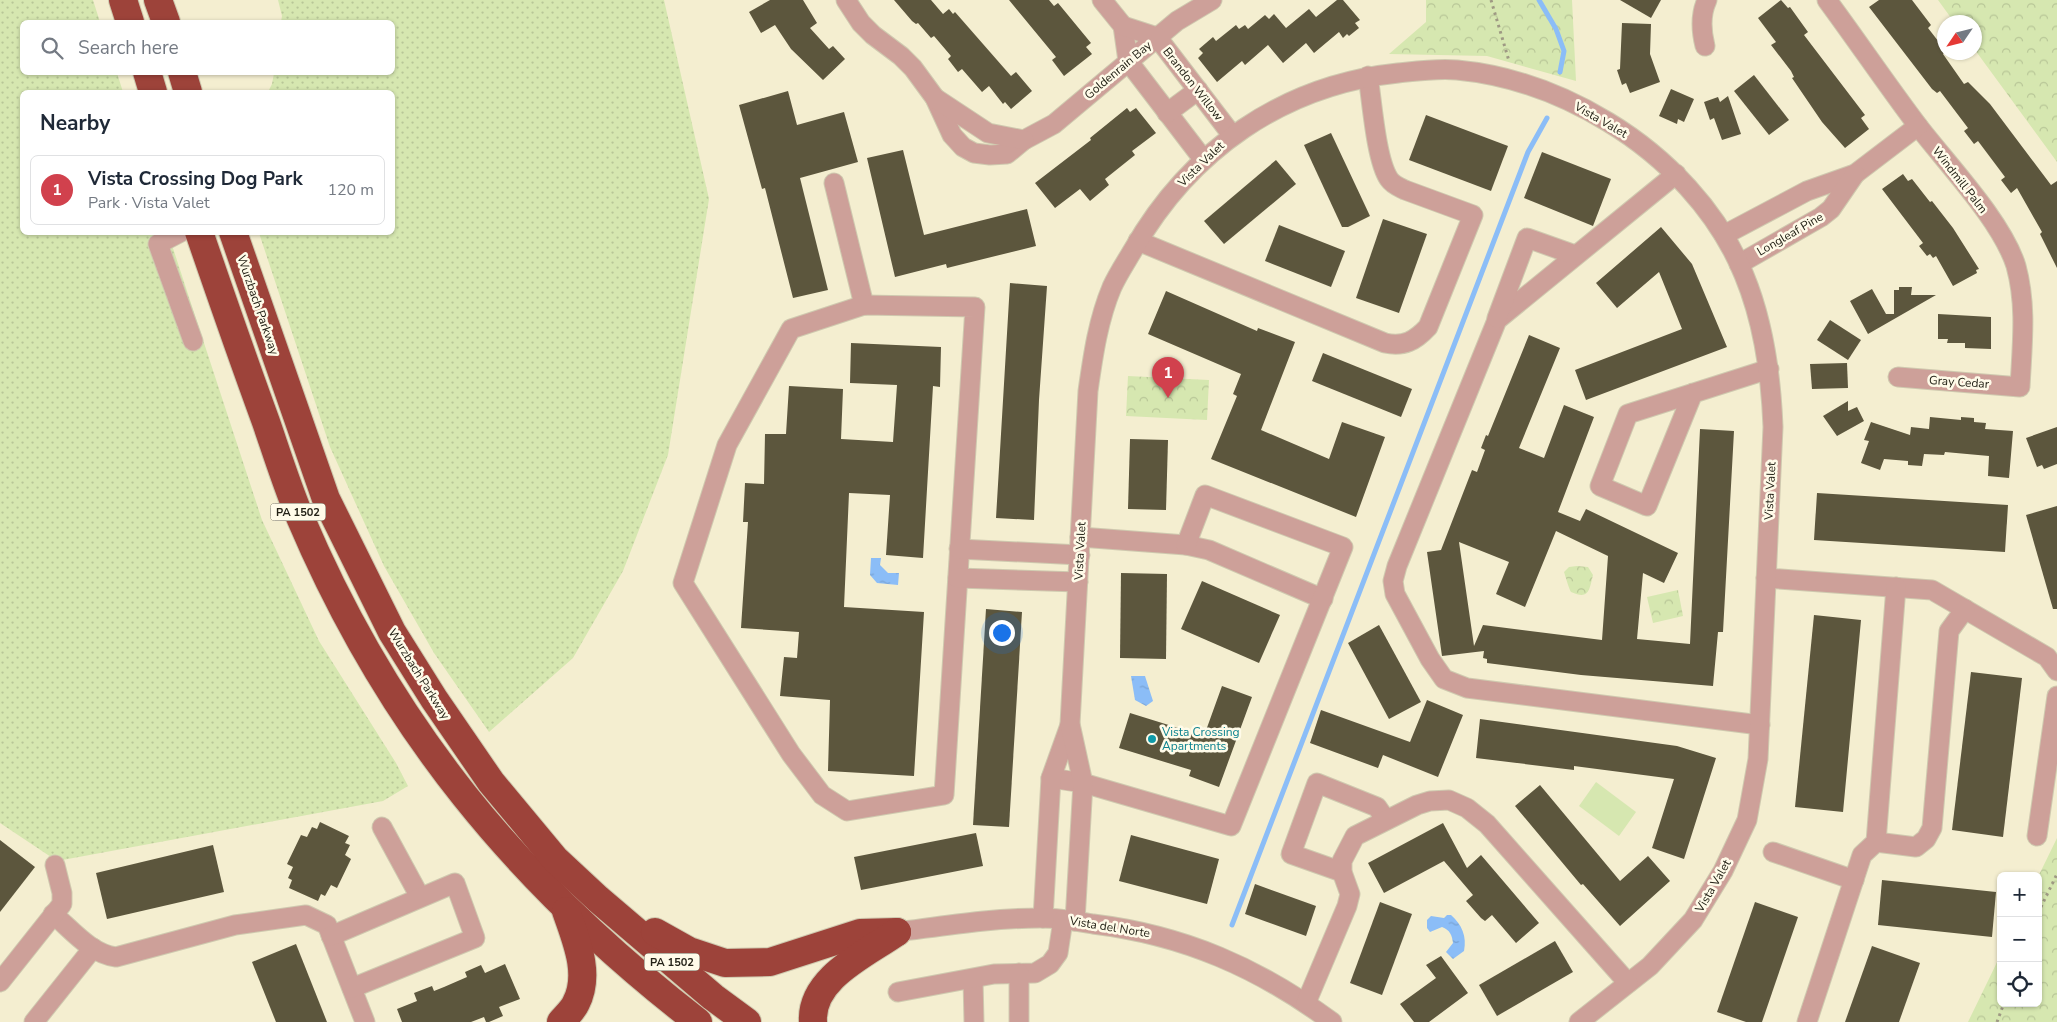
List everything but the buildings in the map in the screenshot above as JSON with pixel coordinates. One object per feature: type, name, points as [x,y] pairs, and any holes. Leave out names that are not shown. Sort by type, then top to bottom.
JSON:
[{"type":"highway","points":[[123,0],[129,20]]},
{"type":"highway","points":[[158,0],[165,20]]},
{"type":"highway","points":[[148,75],[152,90]]},
{"type":"highway","points":[[183,75],[187,90]]},
{"type":"highway","name":"PA 1502","points":[[200,235],[298,514],[351,626],[390,692],[444,769],[491,829],[564,908],[641,978],[698,1022]]},
{"type":"highway","name":"Wurzbach Parkway","points":[[234,235],[326,499],[392,632],[469,751],[496,789],[549,852],[598,899],[713,997],[747,1022]]},
{"type":"highway","points":[[598,899],[689,951],[725,963],[770,962],[860,933],[897,932]]},
{"type":"highway","points":[[562,1022],[576,1004],[583,980],[578,948],[564,908]]},
{"type":"highway","points":[[813,1022],[812,1009],[821,990],[838,972],[897,932]]},
{"type":"street","name":"Goldenrain Bay","points":[[846,0],[861,23],[872,35],[902,56],[936,98],[974,126],[988,133],[1024,140],[1054,124],[1177,21],[1212,0]]},
{"type":"street","points":[[1102,0],[1123,26],[1128,61],[1203,159]]},
{"type":"street","points":[[1705,46],[1701,32],[1702,19],[1708,0]]},
{"type":"street","name":"Windmill Palm","points":[[1827,0],[1918,126],[1997,227],[2011,252],[2021,287],[2024,308],[2020,387]]},
{"type":"street","name":"Brandon Willow","points":[[1123,26],[1157,37],[1232,135]]},
{"type":"street","name":"Vista Valet","points":[[898,992],[994,974],[1035,973],[1050,964],[1058,953],[1069,921],[1083,783],[1070,724],[1088,391],[1101,320],[1112,286],[1138,241],[1173,192],[1203,159],[1232,135],[1286,104],[1316,91],[1368,76],[1455,70],[1515,81],[1557,96],[1590,111],[1621,130],[1676,174],[1704,206],[1724,235],[1744,275],[1757,317],[1769,369],[1774,427],[1760,725],[1758,759],[1747,820],[1723,871],[1693,920],[1650,966],[1576,1021]]},
{"type":"street","points":[[1138,241],[1385,343],[1396,345],[1408,343],[1420,336],[1428,327],[1473,216],[1404,190],[1395,185],[1389,178],[1382,165],[1368,76]]},
{"type":"street","points":[[1167,113],[1198,90]]},
{"type":"street","name":"Longleaf Pine","points":[[1724,235],[1807,191],[1855,174],[1918,126]]},
{"type":"street","points":[[1497,320],[1676,174]]},
{"type":"street","name":"Longleaf Pine","points":[[1738,264],[1821,218],[1831,209],[1855,174]]},
{"type":"street","points":[[834,184],[864,305]]},
{"type":"street","points":[[1783,204],[1797,231]]},
{"type":"street","points":[[175,235],[158,244],[190,333]]},
{"type":"street","points":[[1575,255],[1527,238],[1497,320],[1397,566],[1393,581],[1395,594],[1430,659],[1444,679],[1467,688],[1760,725]]},
{"type":"street","points":[[864,305],[975,307],[944,795],[847,811],[822,794],[791,754],[683,583],[727,444],[791,329],[864,305]]},
{"type":"street","points":[[1693,393],[1647,506],[1600,486],[1628,414],[1693,393],[1769,369]]},
{"type":"street","name":"Gray Cedar","points":[[1898,377],[2020,387]]},
{"type":"street","points":[[1051,778],[1083,783],[1231,826],[1343,547],[1206,495],[1186,545]]},
{"type":"street","points":[[960,549],[1186,545],[1209,550],[1323,598]]},
{"type":"street","points":[[958,578],[1078,582]]},
{"type":"street","points":[[1766,578],[1932,590],[2047,656],[2057,671]]},
{"type":"street","points":[[1807,1022],[1862,855],[1876,842],[1896,587]]},
{"type":"street","points":[[1876,842],[1916,847],[1926,839],[1932,828],[1949,631],[1964,608]]},
{"type":"street","points":[[2038,836],[2057,696]]},
{"type":"street","name":"Vista Valet","points":[[1043,918],[1051,778],[1070,724]]},
{"type":"street","points":[[1342,872],[1291,854],[1317,783],[1377,807],[1386,820]]},
{"type":"street","points":[[1306,1003],[1348,906],[1350,894],[1342,872],[1342,861],[1355,836],[1430,800],[1449,800],[1467,808],[1487,824],[1628,983]]},
{"type":"street","points":[[382,828],[420,897]]},
{"type":"street","points":[[1773,852],[1854,880]]},
{"type":"street","points":[[0,982],[62,904],[55,865]]},
{"type":"street","points":[[331,936],[454,883],[475,938],[352,988]]},
{"type":"street","points":[[53,914],[93,948],[104,955],[116,957],[236,925],[306,915],[327,925],[365,1022]]},
{"type":"street","name":"Vista del Norte","points":[[897,932],[993,921],[1043,918],[1136,929],[1192,945],[1257,974],[1306,1003],[1332,1022]]},
{"type":"street","points":[[34,1022],[93,948]]},
{"type":"street","points":[[1018,1022],[1019,973]]},
{"type":"street","points":[[973,979],[974,1022]]},
{"type":"path","points":[[1491,0],[1515,81]]},
{"type":"path","points":[[2042,905],[2057,874]]},
{"type":"path","points":[[1997,1022],[2003,1007]]},
{"type":"green space","points":[[0,0],[93,0],[99,20],[20,20],[20,75],[118,75],[122,90],[20,90],[20,235],[169,235],[262,520],[319,641],[396,763],[408,786],[383,801],[57,861],[0,823]]},
{"type":"green space","points":[[278,0],[664,0],[709,199],[668,455],[623,571],[573,658],[489,732],[434,653],[384,566],[330,447],[260,235],[395,235],[395,90],[269,90],[274,75],[395,75],[395,20],[281,20]]},
{"type":"green space","points":[[1426,0],[1572,0],[1576,81],[1487,56],[1389,54],[1426,22]]},
{"type":"green space","points":[[1938,0],[2057,0],[2057,162],[1982,60],[1982,15],[1949,15]]},
{"type":"green space","points":[[1128,376],[1209,380],[1207,420],[1126,416]]},
{"type":"green space","points":[[1569,567],[1588,567],[1593,575],[1589,590],[1581,595],[1571,592],[1564,572]]},
{"type":"green space","points":[[1678,590],[1683,616],[1653,623],[1647,597]]},
{"type":"green space","points":[[1596,782],[1636,812],[1619,836],[1579,806]]},
{"type":"green space","points":[[2057,838],[2057,1022],[1968,1022],[1997,962],[1997,1007],[2042,1007],[2042,872],[2040,872]]},
{"type":"water","points":[[871,558],[881,558],[880,565],[888,573],[899,573],[898,585],[877,583],[870,575]]},
{"type":"water","points":[[1131,676],[1145,676],[1153,701],[1146,706],[1135,700]]},
{"type":"water","points":[[1447,915],[1451,915],[1458,923],[1463,931],[1465,940],[1464,951],[1453,959],[1446,952],[1453,943],[1449,931],[1442,927],[1430,932],[1427,928],[1427,920],[1431,916],[1444,918]]},
{"type":"waterway","points":[[1539,0],[1556,29],[1564,51],[1560,72]]},
{"type":"waterway","points":[[1232,925],[1528,152],[1547,118]]},
{"type":"place","name":"Vista Crossing Dog Park","points":[[1168,398]]},
{"type":"place","name":"Vista Crossing Apartments","points":[[1152,739]]}]
